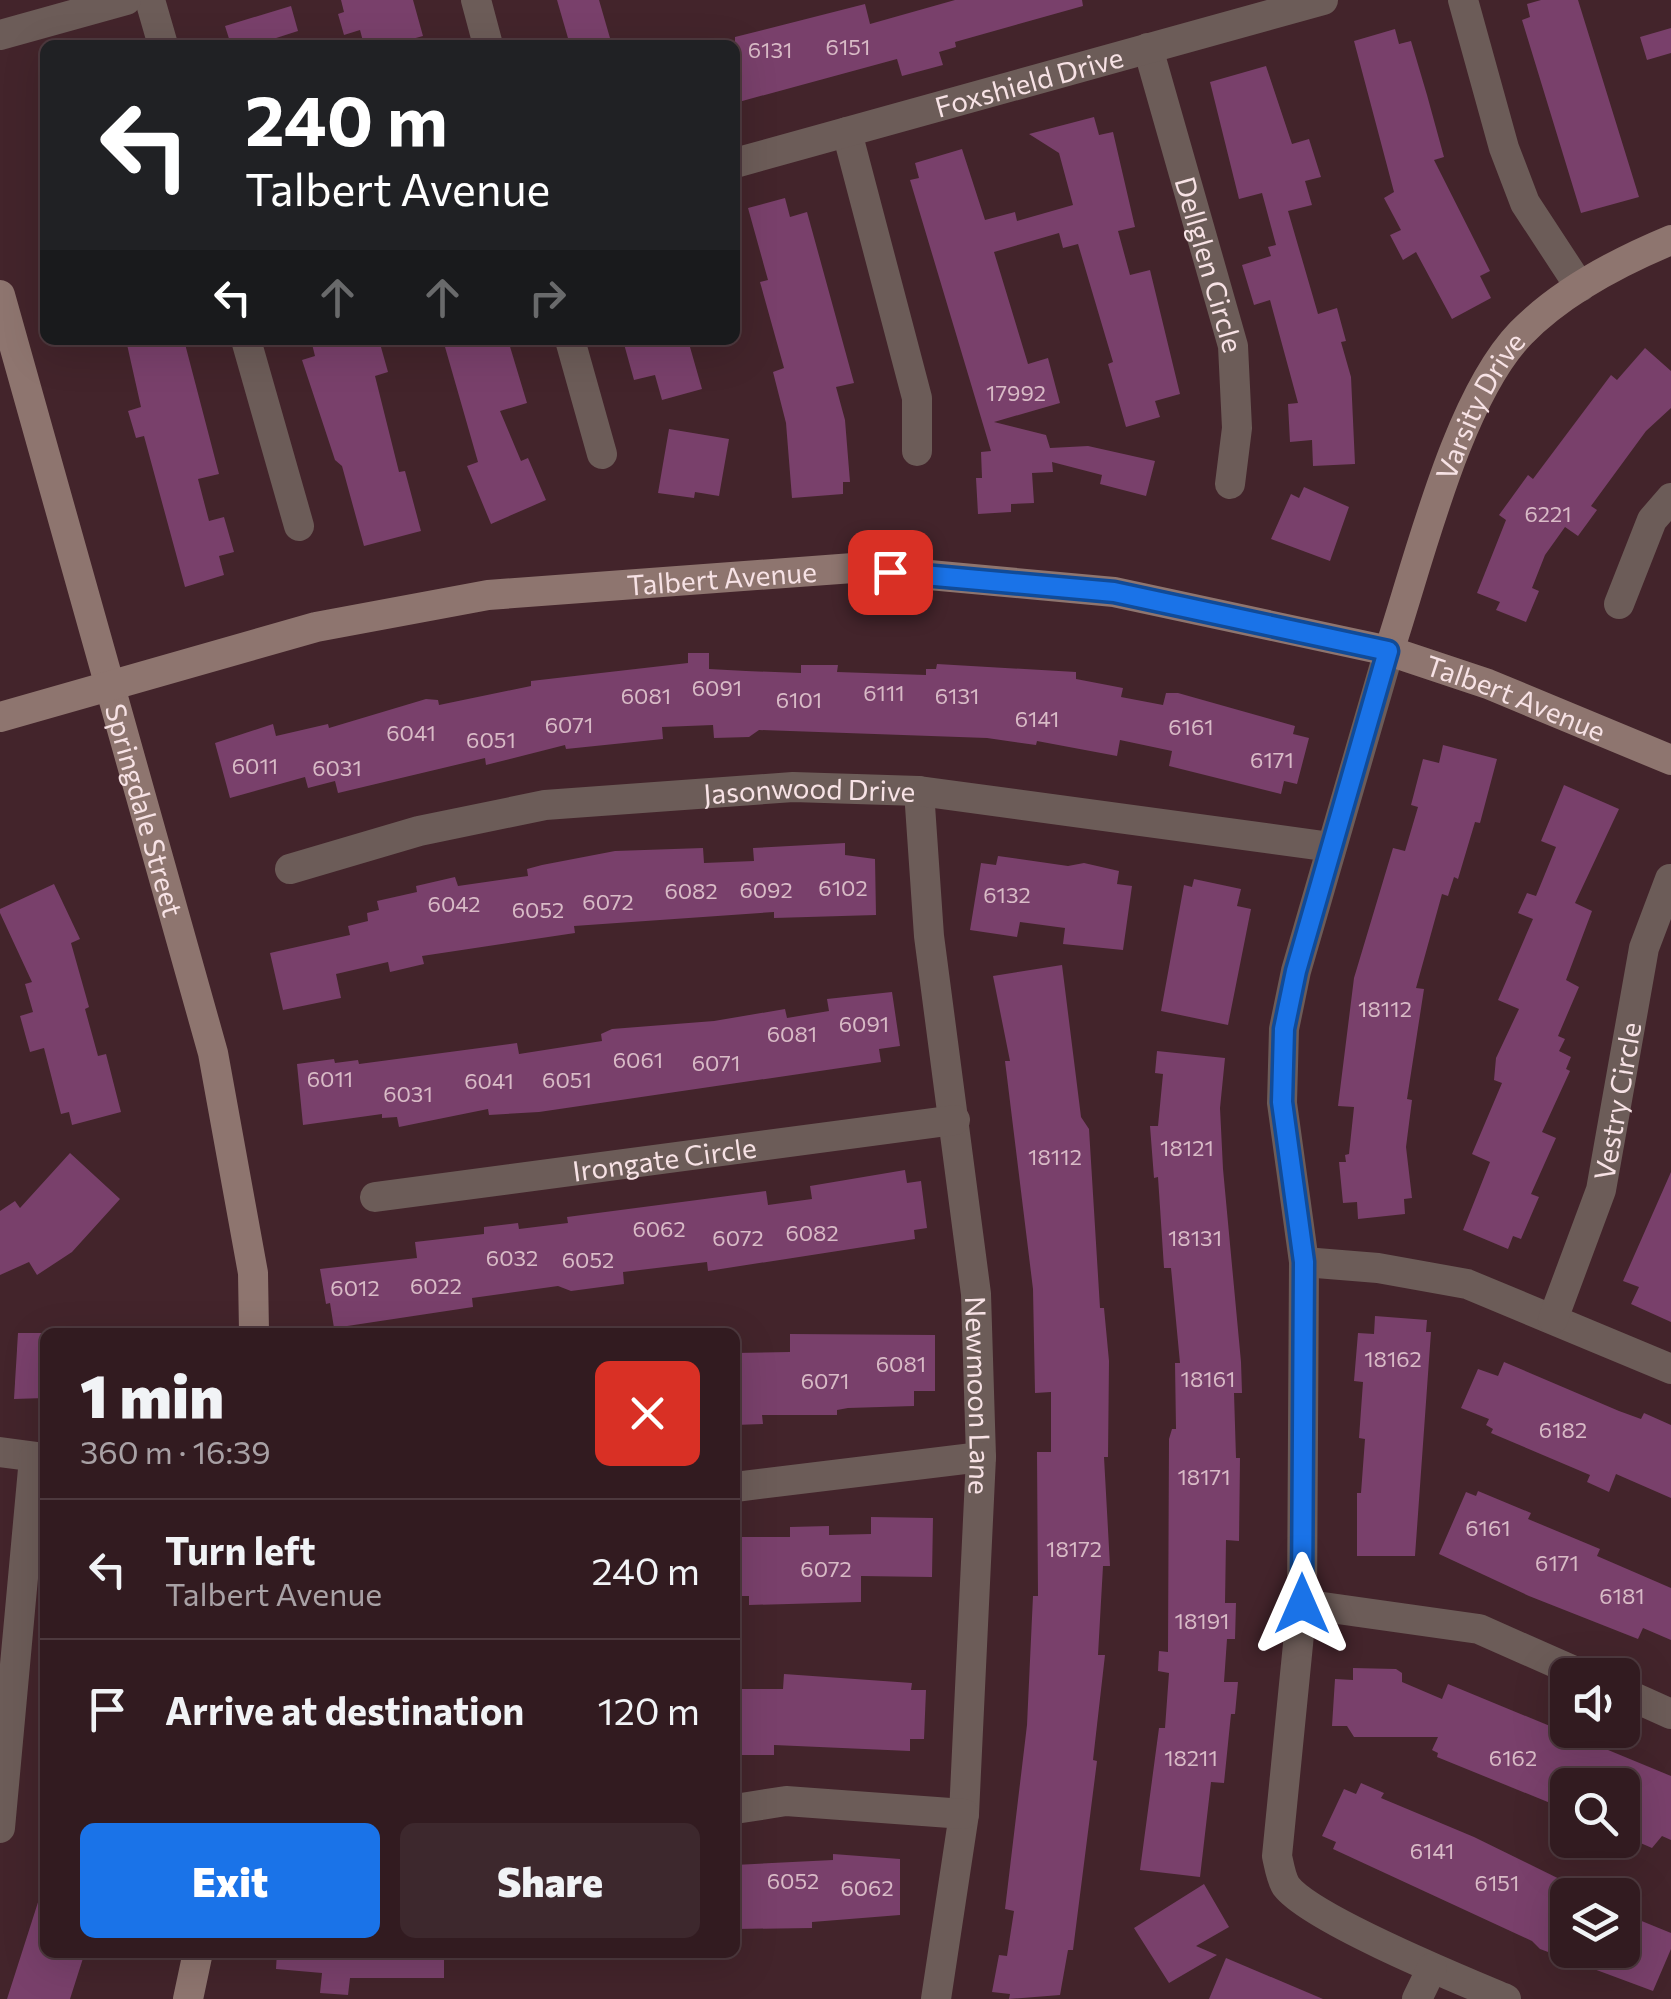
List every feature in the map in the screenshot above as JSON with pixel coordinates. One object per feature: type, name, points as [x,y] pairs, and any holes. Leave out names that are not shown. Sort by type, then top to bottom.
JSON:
[{"type":"street","points":[[0,35],[126,0]]},
{"type":"street","points":[[150,0],[162,40]]},
{"type":"street","points":[[476,0],[487,40]]},
{"type":"street","name":"Foxshield Drive","points":[[740,162],[1323,0]]},
{"type":"street","points":[[1463,0],[1504,148],[1525,203],[1580,287]]},
{"type":"street","name":"Dellglen Circle","points":[[1148,48],[1233,346],[1238,428],[1230,484]]},
{"type":"street","points":[[847,132],[918,398],[916,450]]},
{"type":"street","name":"Varsity Drive","points":[[1388,651],[1474,399],[1521,333],[1618,262],[1671,240]]},
{"type":"street","name":"Springdale Street","points":[[0,296],[214,1053],[253,1273],[254,1328]]},
{"type":"street","points":[[247,345],[299,526]]},
{"type":"street","points":[[571,345],[602,454]]},
{"type":"street","points":[[1619,604],[1652,520],[1671,498]]},
{"type":"street","name":"Talbert Avenue","points":[[0,717],[316,627],[488,595],[853,568],[1114,592],[1388,651],[1488,684],[1671,760]]},
{"type":"street","points":[[1388,651],[1331,846],[1284,1029],[1282,1102],[1304,1262],[1302,1604],[1277,1856],[1285,1884],[1306,1903],[1432,1968],[1506,1999]]},
{"type":"street","name":"Jasonwood Drive","points":[[290,868],[419,832],[546,805],[792,787],[919,791],[1331,846]]},
{"type":"street","name":"Newmoon Lane","points":[[919,791],[929,936],[976,1294],[981,1457],[964,1814],[936,1999]]},
{"type":"street","name":"Vestry Circle","points":[[1553,1319],[1601,1190],[1644,948],[1670,879]]},
{"type":"street","name":"Irongate Circle","points":[[375,1196],[955,1120]]},
{"type":"street","points":[[1304,1262],[1378,1268],[1467,1284],[1671,1370]]},
{"type":"street","points":[[0,1452],[40,1458],[1,1822]]},
{"type":"street","points":[[740,1486],[981,1457]]},
{"type":"street","points":[[1302,1604],[1479,1629],[1550,1660]]},
{"type":"street","points":[[1640,1700],[1671,1714]]},
{"type":"street","points":[[740,1807],[786,1801],[964,1814]]},
{"type":"street","points":[[188,1999],[197,1958]]},
{"type":"street","points":[[1417,1999],[1432,1968]]},
{"type":"building","points":[[341,0],[413,0],[423,36],[408,40],[363,40],[360,30],[344,35],[338,14],[344,12]]},
{"type":"building","points":[[557,0],[599,0],[611,40],[569,40]]},
{"type":"building","points":[[955,0],[1082,0],[1083,6],[955,42],[956,47],[939,52],[943,65],[902,76],[897,59],[740,102],[740,40],[735,37],[865,4],[870,24]]},
{"type":"building","points":[[1578,0],[1639,197],[1581,213],[1522,20],[1530,17],[1527,4]]},
{"type":"building","points":[[291,6],[298,31],[273,40],[229,40],[225,26]]},
{"type":"building","points":[[1671,28],[1671,53],[1647,60],[1640,37]]},
{"type":"building","points":[[1395,29],[1399,44],[1411,41],[1444,157],[1434,160],[1490,271],[1480,276],[1491,298],[1452,319],[1416,252],[1403,260],[1390,235],[1401,230],[1384,198],[1394,192],[1354,41]]},
{"type":"building","points":[[1266,66],[1292,144],[1309,139],[1321,177],[1305,181],[1312,205],[1288,211],[1318,314],[1337,308],[1346,341],[1341,342],[1351,377],[1355,464],[1313,466],[1312,440],[1290,442],[1288,404],[1298,403],[1270,300],[1254,305],[1242,265],[1271,256],[1268,247],[1276,245],[1262,193],[1239,199],[1210,82]]},
{"type":"building","points":[[1094,117],[1099,135],[1113,132],[1135,227],[1118,231],[1130,275],[1150,270],[1180,394],[1155,401],[1160,417],[1126,427],[1108,364],[1113,362],[1078,244],[1063,248],[1059,233],[994,252],[1028,364],[1048,358],[1060,403],[994,422],[1046,435],[1050,448],[1088,446],[1155,461],[1146,496],[1100,484],[1102,475],[1052,462],[1053,472],[1032,473],[1034,503],[1011,504],[1011,512],[978,514],[976,478],[982,478],[981,452],[991,451],[910,180],[919,178],[915,163],[962,149],[985,220],[1015,212],[1017,221],[1073,205],[1059,153],[1029,134]]},
{"type":"building","points":[[785,198],[790,217],[807,212],[854,383],[836,387],[845,420],[850,482],[843,482],[843,494],[792,498],[786,423],[773,372],[784,368],[760,282],[768,280],[748,208]]},
{"type":"building","points":[[127,345],[185,345],[219,474],[198,479],[209,521],[224,517],[234,552],[219,556],[224,575],[185,587],[144,436],[136,438],[128,411],[141,407]]},
{"type":"building","points":[[312,345],[380,345],[388,372],[375,376],[399,472],[405,471],[421,531],[364,546],[342,466],[335,460],[302,360],[315,356]]},
{"type":"building","points":[[444,345],[510,345],[527,403],[500,411],[521,461],[528,458],[546,500],[491,524],[467,466],[478,462]]},
{"type":"building","points":[[624,345],[689,345],[702,389],[662,400],[655,375],[634,380]]},
{"type":"building","points":[[1645,348],[1671,371],[1671,408],[1646,431],[1591,506],[1597,510],[1578,536],[1565,527],[1545,555],[1532,588],[1539,591],[1526,622],[1496,610],[1500,602],[1477,593],[1506,520],[1499,515],[1528,475],[1533,479],[1611,375],[1617,380]]},
{"type":"building","points":[[669,429],[729,439],[719,496],[695,492],[694,498],[658,493]]},
{"type":"building","points":[[1304,487],[1349,507],[1330,561],[1271,539],[1291,494],[1299,498]]},
{"type":"building","points":[[688,653],[709,653],[709,669],[746,671],[801,673],[801,665],[838,665],[837,672],[926,675],[926,669],[936,669],[937,664],[1076,672],[1076,679],[1123,688],[1121,697],[1163,705],[1166,693],[1178,693],[1295,726],[1293,734],[1309,738],[1297,784],[1284,781],[1281,794],[1169,766],[1172,751],[1120,740],[1117,756],[1037,741],[1036,745],[987,738],[759,730],[749,737],[714,738],[713,725],[662,727],[663,739],[566,749],[565,745],[486,765],[485,758],[338,793],[335,781],[308,788],[305,777],[230,798],[215,743],[273,724],[276,736],[328,724],[329,728],[426,699],[438,700],[439,705],[531,686],[531,681],[688,663]]},
{"type":"building","points":[[1443,745],[1497,759],[1480,823],[1475,822],[1458,879],[1454,877],[1448,896],[1442,894],[1416,988],[1424,989],[1407,1099],[1412,1100],[1406,1147],[1412,1198],[1404,1199],[1405,1214],[1358,1219],[1357,1202],[1343,1203],[1339,1162],[1346,1162],[1345,1155],[1349,1154],[1354,1107],[1338,1106],[1354,978],[1393,848],[1405,851],[1418,807],[1411,805],[1423,759],[1439,763]]},
{"type":"building","points":[[1564,785],[1619,809],[1575,903],[1592,911],[1566,980],[1579,987],[1558,1036],[1565,1039],[1559,1051],[1571,1057],[1566,1069],[1570,1071],[1542,1132],[1556,1138],[1531,1194],[1539,1197],[1521,1239],[1513,1236],[1508,1249],[1463,1230],[1490,1162],[1472,1154],[1502,1083],[1494,1080],[1496,1058],[1519,1009],[1498,1000],[1533,919],[1518,913],[1527,893],[1536,896],[1556,847],[1541,841]]},
{"type":"building","points":[[845,843],[845,855],[875,859],[876,915],[774,918],[774,912],[574,926],[575,933],[422,956],[424,964],[390,972],[388,962],[336,974],[341,998],[283,1010],[270,953],[350,935],[348,926],[368,921],[367,913],[379,910],[377,901],[417,892],[416,886],[455,877],[458,886],[528,876],[527,869],[615,851],[703,848],[704,863],[754,861],[753,848]]},
{"type":"building","points":[[998,856],[1068,866],[1084,863],[1119,871],[1117,884],[1132,886],[1123,950],[1063,944],[1065,928],[1020,922],[1017,937],[970,930],[981,863],[996,865]]},
{"type":"building","points":[[1194,879],[1241,889],[1237,906],[1251,909],[1228,1025],[1161,1011],[1184,885],[1192,887]]},
{"type":"building","points":[[54,884],[80,939],[71,943],[89,1007],[85,1009],[98,1056],[106,1054],[121,1112],[72,1125],[69,1112],[61,1114],[44,1048],[30,1052],[20,1016],[33,1012],[25,984],[32,982],[0,913],[0,909]]},
{"type":"building","points":[[1062,965],[1081,1117],[1089,1129],[1100,1308],[1104,1308],[1109,1361],[1108,1457],[1104,1457],[1110,1566],[1103,1566],[1098,1655],[1105,1655],[1093,1760],[1097,1761],[1073,1950],[1068,1950],[1060,1995],[1009,1999],[1010,1994],[992,1992],[999,1955],[1007,1956],[1014,1911],[1005,1909],[1027,1725],[1033,1596],[1038,1596],[1037,1452],[1051,1452],[1051,1392],[1035,1393],[1033,1289],[1005,1061],[1010,1061],[993,976]]},
{"type":"building","points":[[892,992],[900,1046],[879,1049],[881,1062],[539,1112],[489,1115],[488,1109],[399,1127],[397,1117],[382,1118],[382,1114],[303,1125],[297,1064],[334,1059],[335,1063],[358,1060],[359,1064],[517,1043],[519,1054],[602,1041],[601,1034],[612,1029],[714,1021],[785,1009],[787,1018],[829,1011],[827,999]]},
{"type":"building","points":[[1157,1051],[1225,1058],[1220,1108],[1223,1169],[1241,1362],[1242,1393],[1234,1393],[1236,1458],[1240,1458],[1239,1541],[1226,1540],[1225,1603],[1236,1603],[1235,1639],[1227,1639],[1224,1682],[1238,1682],[1224,1783],[1211,1782],[1200,1877],[1140,1870],[1159,1728],[1165,1728],[1169,1673],[1158,1671],[1159,1651],[1168,1652],[1169,1439],[1172,1429],[1176,1429],[1175,1363],[1180,1363],[1171,1268],[1164,1268],[1150,1126],[1158,1126],[1163,1074],[1155,1073]]},
{"type":"building","points":[[70,1153],[120,1199],[72,1252],[37,1275],[29,1262],[0,1275],[0,1211],[15,1201],[20,1208]]},
{"type":"building","points":[[905,1170],[907,1183],[921,1181],[927,1228],[914,1230],[915,1239],[708,1271],[707,1262],[623,1272],[624,1284],[571,1291],[558,1286],[472,1298],[473,1307],[334,1328],[330,1303],[326,1304],[320,1269],[417,1258],[415,1242],[484,1234],[484,1227],[518,1223],[519,1229],[568,1223],[567,1217],[766,1191],[768,1205],[812,1199],[810,1186]]},
{"type":"building","points":[[1671,1172],[1671,1322],[1631,1304],[1639,1287],[1623,1281]]},
{"type":"building","points":[[1375,1316],[1427,1320],[1426,1332],[1431,1332],[1415,1556],[1357,1556],[1357,1493],[1361,1493],[1365,1439],[1359,1438],[1363,1382],[1354,1381],[1358,1333],[1374,1334]]},
{"type":"building","points":[[18,1333],[40,1333],[40,1398],[14,1399]]},
{"type":"building","points":[[790,1334],[935,1335],[935,1391],[914,1391],[914,1406],[848,1408],[837,1410],[837,1415],[762,1415],[763,1424],[740,1425],[740,1353],[790,1352]]},
{"type":"building","points":[[1504,1362],[1619,1411],[1641,1419],[1644,1413],[1671,1425],[1671,1498],[1616,1474],[1609,1492],[1587,1482],[1590,1475],[1491,1433],[1493,1429],[1486,1425],[1489,1419],[1461,1408],[1478,1369],[1498,1376]]},
{"type":"building","points":[[1478,1491],[1531,1513],[1528,1519],[1600,1549],[1597,1556],[1671,1588],[1671,1640],[1643,1628],[1638,1639],[1529,1596],[1439,1554],[1466,1492],[1476,1496]]},
{"type":"building","points":[[871,1517],[933,1518],[932,1577],[861,1576],[861,1602],[749,1605],[749,1596],[740,1596],[740,1537],[790,1537],[790,1527],[829,1526],[829,1535],[871,1534]]},
{"type":"building","points":[[1353,1668],[1396,1669],[1402,1673],[1402,1682],[1442,1699],[1448,1684],[1550,1726],[1550,1748],[1603,1748],[1671,1776],[1671,1840],[1662,1836],[1652,1848],[1640,1843],[1640,1768],[1550,1768],[1550,1803],[1437,1757],[1438,1753],[1432,1750],[1438,1737],[1354,1737],[1347,1726],[1332,1726],[1335,1679],[1353,1680]]},
{"type":"building","points":[[784,1674],[912,1683],[911,1690],[926,1690],[924,1739],[910,1739],[910,1751],[774,1745],[774,1755],[740,1755],[740,1689],[783,1689]]},
{"type":"building","points":[[1361,1783],[1384,1793],[1381,1798],[1557,1878],[1550,1878],[1550,1953],[1333,1849],[1336,1842],[1322,1836],[1344,1789],[1356,1794]]},
{"type":"building","points":[[833,1854],[900,1859],[900,1915],[812,1922],[812,1928],[740,1929],[740,1865],[833,1860]]},
{"type":"building","points":[[1204,1884],[1229,1927],[1196,1946],[1217,1955],[1169,1983],[1134,1928]]},
{"type":"building","points":[[40,1896],[40,1958],[83,1958],[70,1999],[7,1999]]},
{"type":"building","points":[[1640,1920],[1671,1933],[1671,1949],[1653,1991],[1591,1968],[1640,1968]]},
{"type":"building","points":[[277,1958],[444,1958],[444,1978],[350,1978],[348,1995],[320,1993],[322,1973],[276,1969]]},
{"type":"building","points":[[1226,1958],[1323,1999],[1209,1999]]},
{"type":"route","points":[[890,572],[1114,592],[1388,651],[1296,971],[1284,1029],[1282,1102],[1304,1262],[1302,1604]]}]
